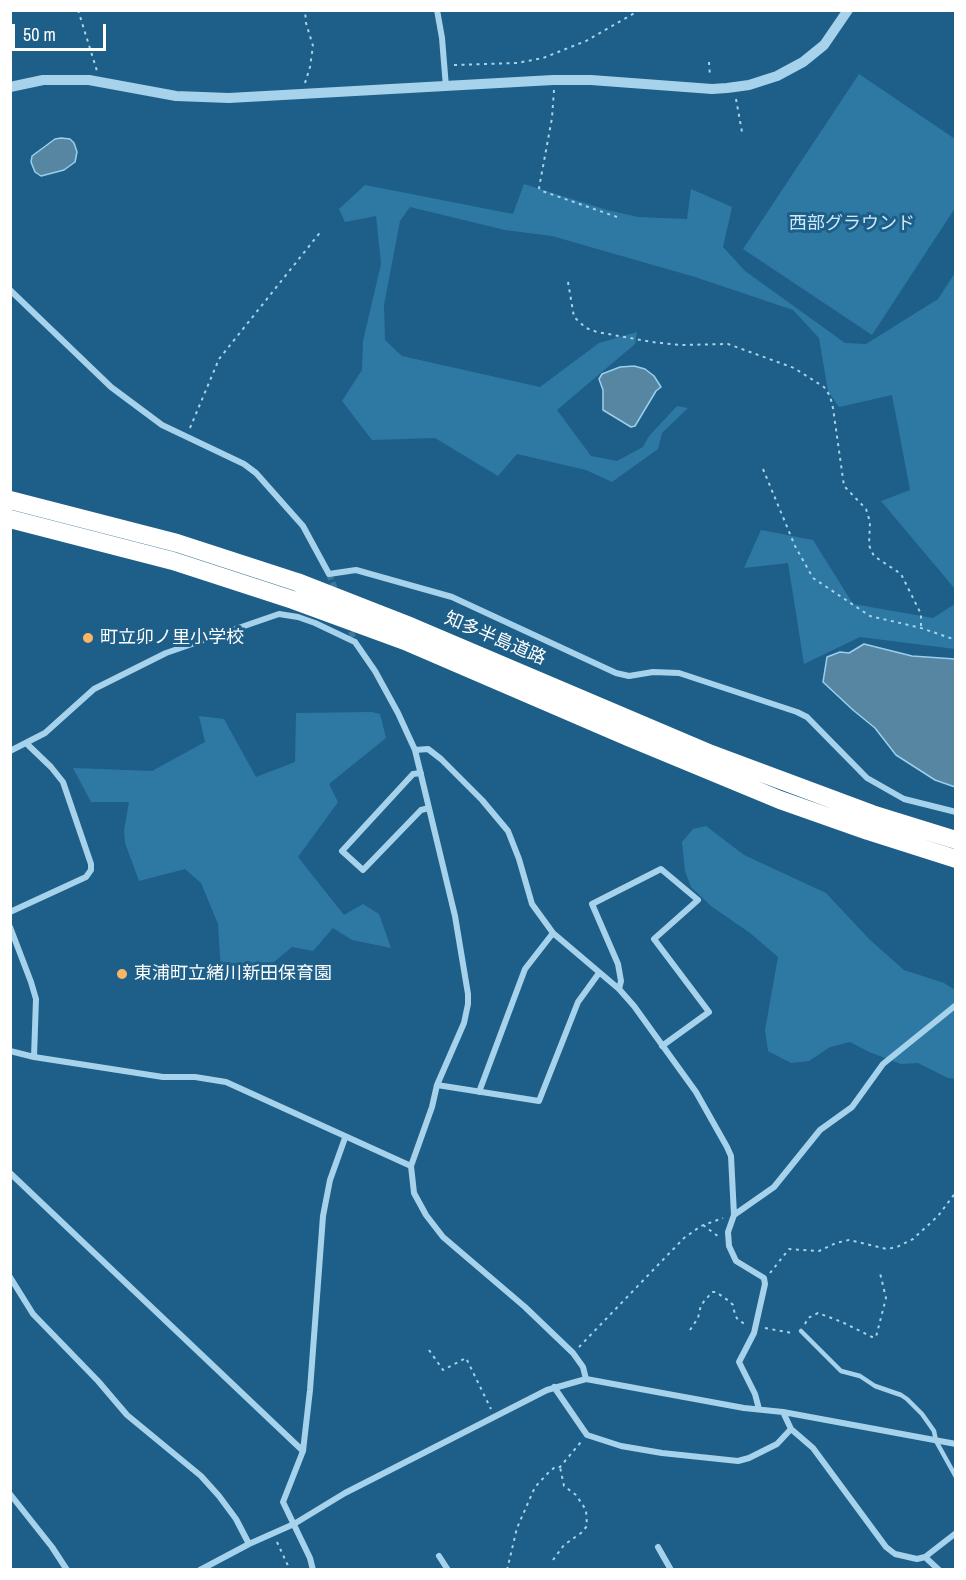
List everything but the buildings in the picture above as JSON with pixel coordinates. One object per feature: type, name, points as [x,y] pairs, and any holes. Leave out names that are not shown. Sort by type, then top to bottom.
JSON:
[{"type":"highway","name":"知多半島道路","points":[[10,500],[177,543],[297,582],[412,627],[711,754],[872,814],[956,840]]},
{"type":"highway","name":"知多半島道路","points":[[10,519],[173,561],[293,600],[405,641],[639,742],[769,795],[868,831],[956,859]]},
{"type":"street","points":[[437,10],[446,87]]},
{"type":"street","points":[[10,87],[43,80],[96,81],[176,96],[202,98],[553,80],[591,80],[712,89],[734,87],[777,76],[803,62],[824,45],[848,10]]},
{"type":"street","points":[[10,290],[111,387],[162,425],[244,464],[256,473],[303,526],[329,574],[356,570],[452,597],[616,674],[629,676],[653,672],[679,673],[797,711],[807,717],[867,778],[904,799],[956,812]]},
{"type":"street","points":[[10,751],[45,733],[94,689],[166,653],[279,614],[315,623],[355,642],[392,702],[415,750],[465,969],[468,1004],[464,1023],[437,1085],[432,1107],[411,1166],[414,1193],[435,1227],[456,1249],[525,1307],[573,1353],[583,1367],[586,1379]]},
{"type":"street","points":[[10,912],[86,878],[91,870],[91,864],[63,782],[26,743]]},
{"type":"street","points":[[415,750],[428,749],[441,759],[475,792],[507,831],[519,859],[532,904],[553,933],[619,989],[634,1006],[706,1109],[731,1156],[734,1215],[727,1240],[736,1261],[764,1278],[765,1284],[755,1328],[739,1362],[755,1394],[759,1409]]},
{"type":"street","points":[[422,773],[414,774],[342,851],[363,870],[421,810],[429,808]]},
{"type":"street","points":[[619,989],[621,981],[618,964],[592,904],[661,869],[698,900],[654,939],[709,1012],[662,1046]]},
{"type":"street","points":[[10,927],[36,999],[34,1057]]},
{"type":"street","points":[[479,1092],[525,969],[553,933]]},
{"type":"street","points":[[437,1085],[539,1101],[578,1002],[599,973]]},
{"type":"street","points":[[734,1215],[774,1187],[820,1130],[852,1107],[883,1064],[956,1005]]},
{"type":"street","points":[[10,1051],[34,1057],[164,1077],[219,1080],[411,1166]]},
{"type":"street","points":[[313,1569],[283,1503],[303,1451],[310,1390],[323,1216],[330,1180],[345,1138]]},
{"type":"street","points":[[10,1173],[303,1451]]},
{"type":"street","points":[[10,1277],[33,1314],[98,1381],[127,1415],[201,1476],[219,1496],[236,1519],[249,1544]]},
{"type":"street","points":[[200,1569],[294,1524],[345,1493],[554,1387],[586,1379],[956,1444]]},
{"type":"street","points":[[554,1387],[587,1434],[606,1442],[632,1448],[738,1461],[777,1444],[791,1429]]},
{"type":"street","points":[[783,1412],[791,1429],[813,1448],[886,1547],[902,1557],[925,1557],[956,1533]]},
{"type":"street","points":[[10,1494],[67,1569]]},
{"type":"street","points":[[658,1547],[671,1569]]},
{"type":"street","points":[[439,1556],[448,1569]]},
{"type":"street","points":[[925,1557],[939,1569]]},
{"type":"lane","points":[[801,1331],[841,1371],[860,1376],[875,1386],[907,1399],[934,1431],[936,1441],[956,1478]]},
{"type":"path","points":[[78,10],[97,68],[96,81]]},
{"type":"path","points":[[304,94],[313,46],[306,23],[305,10]]},
{"type":"path","points":[[445,65],[517,63],[543,58],[586,41],[640,10]]},
{"type":"path","points":[[709,62],[712,89]]},
{"type":"path","points":[[553,80],[552,118],[539,188],[617,217]]},
{"type":"path","points":[[734,87],[742,132]]},
{"type":"path","points":[[187,437],[219,359],[322,230]]},
{"type":"path","points":[[568,282],[574,317],[586,328],[652,342],[680,345],[729,344],[794,369],[824,387],[830,396],[833,408],[844,486],[866,509],[870,522],[869,545],[871,550],[874,556],[901,574],[921,614],[921,628]]},
{"type":"path","points":[[763,469],[795,546],[813,578],[870,616],[921,628],[956,640]]},
{"type":"path","points":[[764,1278],[789,1249],[819,1251],[849,1240],[887,1249],[897,1247],[913,1239],[938,1216],[956,1192]]},
{"type":"path","points":[[573,1353],[684,1238],[703,1225],[734,1215]]},
{"type":"path","points":[[703,1225],[727,1240]]},
{"type":"path","points":[[690,1330],[698,1318],[701,1305],[712,1292],[716,1292],[729,1300],[738,1320],[755,1328],[792,1333],[801,1331],[808,1318],[818,1313],[876,1337],[886,1298],[880,1273]]},
{"type":"path","points":[[429,1350],[443,1370],[466,1358],[495,1418]]},
{"type":"path","points":[[507,1569],[517,1528],[531,1496],[549,1472],[555,1467],[560,1467],[587,1434]]},
{"type":"path","points":[[553,1560],[564,1545],[587,1526],[586,1510],[576,1495],[564,1486],[560,1467]]},
{"type":"path","points":[[276,1540],[290,1569]]},
{"type":"green space","name":"西部グラウンド","points":[[859,74],[955,139],[955,208],[872,335],[743,249]]},
{"type":"green space","points":[[524,184],[607,210],[638,217],[687,219],[691,189],[732,207],[723,247],[745,271],[845,343],[866,344],[938,299],[955,273],[955,589],[881,501],[910,490],[892,395],[839,407],[828,391],[819,338],[793,310],[695,277],[552,236],[505,230],[410,207],[400,221],[384,305],[385,340],[402,356],[540,387],[599,343],[637,332],[635,344],[557,410],[591,456],[617,461],[643,447],[649,436],[677,406],[688,408],[662,433],[658,449],[612,482],[586,470],[517,454],[498,476],[435,438],[372,440],[342,401],[362,370],[363,341],[381,264],[376,216],[345,222],[339,209],[365,185],[513,214]]},
{"type":"green space","points":[[761,530],[813,540],[853,604],[933,618],[955,604],[955,649],[860,637],[804,664],[788,563],[744,568]]},
{"type":"green space","points":[[372,712],[380,714],[386,738],[329,784],[338,802],[298,857],[344,915],[363,904],[379,914],[391,948],[352,940],[333,928],[313,951],[292,947],[250,982],[221,972],[218,924],[201,883],[185,869],[139,881],[125,843],[124,830],[129,802],[91,802],[73,768],[152,771],[205,742],[199,716],[224,719],[256,777],[295,762],[296,713]]},
{"type":"green space","points":[[706,826],[744,855],[826,893],[869,939],[904,970],[944,983],[955,990],[955,1079],[948,1078],[918,1063],[901,1064],[850,1042],[830,1047],[809,1061],[791,1063],[768,1051],[765,1030],[778,957],[750,933],[711,906],[691,887],[685,871],[682,842],[693,829]]},
{"type":"shaded area","points":[[55,139],[70,139],[74,143],[77,152],[75,162],[64,170],[41,176],[35,172],[31,162],[32,156]]},
{"type":"shaded area","points":[[634,366],[645,369],[654,376],[661,387],[656,391],[635,426],[631,427],[603,410],[603,390],[599,379],[602,374],[620,367]]},
{"type":"shaded area","points":[[864,644],[912,656],[955,659],[955,787],[935,780],[896,755],[875,728],[823,682],[827,657],[840,652],[849,653]]},
{"type":"tunnel","points":[[329,574],[337,594]]},
{"type":"tunnel","points":[[348,623],[355,642]]},
{"type":"place","name":"町立卯ノ里小学校","points":[[88,638]]},
{"type":"place","name":"東浦町立緒川新田保育園","points":[[122,974]]}]
